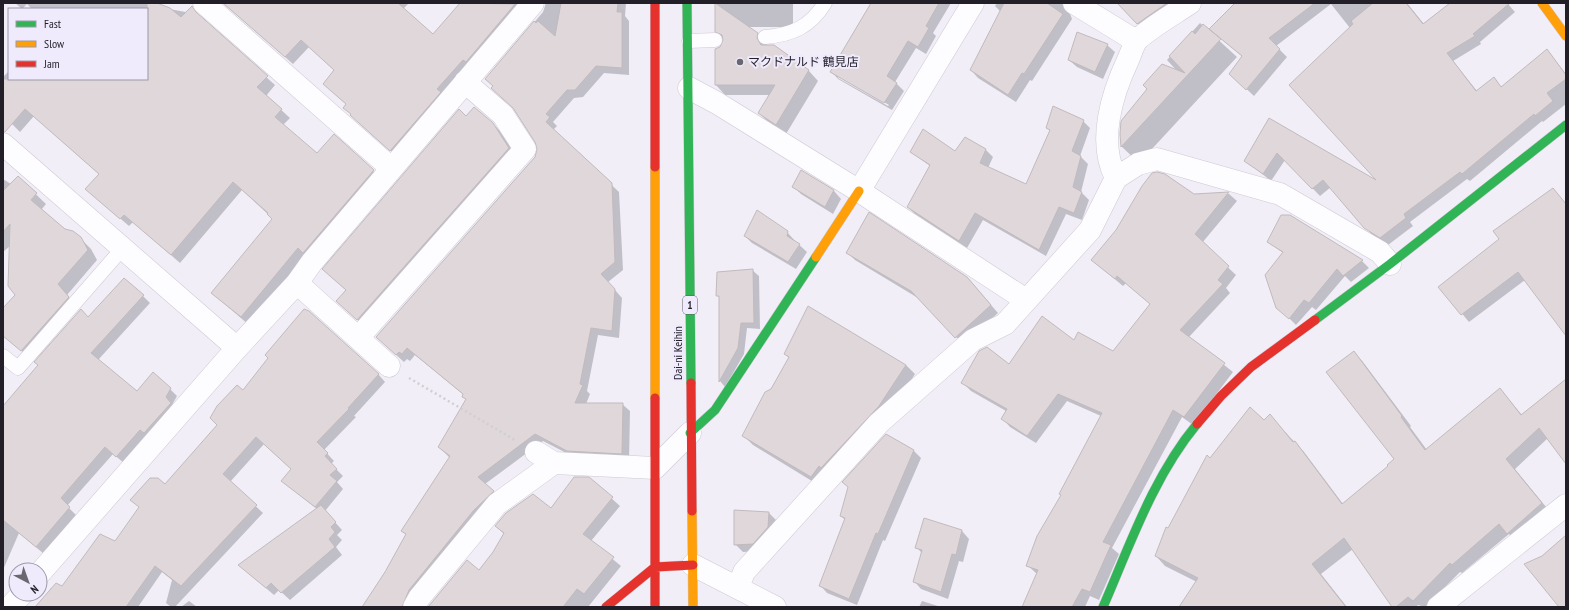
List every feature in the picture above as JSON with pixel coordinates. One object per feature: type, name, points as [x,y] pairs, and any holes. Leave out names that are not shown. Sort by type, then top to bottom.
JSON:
[{"type":"main road","name":"Dai-ni Keihin","points":[[655,3],[655,607]]},
{"type":"main road","name":"Dai-ni Keihin","points":[[687,3],[689,41],[690,433],[693,607]]},
{"type":"main road","points":[[1542,3],[1566,36]]},
{"type":"main road","points":[[1103,607],[1149,500],[1170,463],[1194,428],[1221,396],[1251,366],[1390,264],[1566,125]]},
{"type":"main road","points":[[690,433],[715,410],[859,191]]},
{"type":"main road","points":[[606,607],[655,567],[693,565]]},
{"type":"street","points":[[204,3],[391,168]]},
{"type":"street","points":[[48,564],[237,348],[298,283],[312,262],[533,3]]},
{"type":"street","points":[[859,191],[973,3]]},
{"type":"street","points":[[1074,3],[1136,41]]},
{"type":"street","points":[[1116,178],[1110,167],[1107,150],[1111,104],[1122,72],[1136,41],[1190,3]]},
{"type":"street","points":[[358,338],[525,149],[503,115],[465,82]]},
{"type":"street","points":[[689,88],[717,103],[859,191],[1026,300]]},
{"type":"street","points":[[3,144],[237,348]]},
{"type":"street","points":[[738,588],[744,572],[880,423],[973,340],[1006,324],[1090,230],[1116,178],[1138,164],[1157,160],[1280,194],[1380,252],[1390,264]]},
{"type":"street","points":[[298,283],[389,366]]},
{"type":"street","points":[[414,607],[419,598],[497,504],[545,458],[655,468],[690,433]]},
{"type":"street","points":[[1438,607],[1566,505]]},
{"type":"street","points":[[693,565],[775,607]]},
{"type":"lane","points":[[765,37],[790,34],[817,16],[824,3]]},
{"type":"lane","points":[[689,41],[715,40]]},
{"type":"lane","points":[[3,356],[18,368],[122,249]]},
{"type":"path","points":[[389,366],[545,458]]},
{"type":"building","points":[[147,3],[157,3],[170,8],[181,17],[192,6],[196,12],[268,76],[257,87],[282,109],[275,117],[317,153],[334,134],[374,170],[303,253],[298,248],[241,317],[211,293],[272,219],[267,214],[268,213],[233,182],[171,255],[124,215],[120,219],[85,189],[99,174],[25,109],[5,132],[3,132],[3,79],[148,80]]},
{"type":"building","points":[[223,3],[398,3],[433,34],[460,3],[515,4],[466,62],[463,60],[437,89],[441,92],[390,151],[343,108],[346,104],[323,84],[334,70],[301,40],[285,57]]},
{"type":"building","points":[[561,3],[618,3],[617,12],[622,12],[622,68],[596,66],[575,90],[567,90],[546,114],[550,117],[546,122],[612,183],[615,262],[601,274],[615,289],[612,331],[591,328],[580,384],[583,385],[575,403],[623,403],[622,454],[567,451],[535,434],[478,477],[494,491],[474,510],[409,590],[402,607],[362,607],[385,572],[406,534],[401,531],[450,456],[438,447],[466,399],[462,397],[463,394],[407,348],[402,354],[399,352],[396,355],[376,337],[535,157],[537,149],[535,142],[513,108],[491,88],[493,86],[485,79],[534,21],[536,23],[538,21],[555,36]]},
{"type":"building","points":[[715,3],[758,33],[757,38],[761,45],[774,45],[809,70],[776,125],[758,113],[775,85],[715,85],[715,49],[720,47],[723,40],[722,35],[715,32]]},
{"type":"building","points":[[871,3],[939,3],[926,26],[929,28],[918,47],[908,41],[887,76],[897,83],[884,103],[830,72]]},
{"type":"building","points":[[1004,3],[1047,3],[1063,14],[1024,74],[1022,73],[1008,95],[970,70]]},
{"type":"building","points":[[1117,3],[1167,3],[1137,24]]},
{"type":"building","points":[[1235,3],[1315,3],[1269,38],[1280,49],[1246,90],[1229,74],[1242,56],[1209,29]]},
{"type":"building","points":[[1373,3],[1406,3],[1423,24],[1450,3],[1510,3],[1473,34],[1475,36],[1447,53],[1476,91],[1494,77],[1501,87],[1547,49],[1566,75],[1566,79],[1547,93],[1553,101],[1535,116],[1534,114],[1462,174],[1460,172],[1404,214],[1406,218],[1380,238],[1364,228],[1323,180],[1312,189],[1277,153],[1263,174],[1244,161],[1269,118],[1376,180],[1289,85],[1353,24],[1351,21]]},
{"type":"building","points":[[1203,24],[1221,39],[1121,147],[1121,121],[1147,89],[1143,85],[1162,64],[1185,73],[1169,56],[1192,31],[1195,34]]},
{"type":"building","points":[[1077,32],[1108,44],[1095,72],[1068,60]]},
{"type":"building","points":[[1053,106],[1084,120],[1072,151],[1081,156],[1073,187],[1082,192],[1074,213],[1059,207],[1039,250],[975,213],[959,241],[907,207],[930,165],[910,152],[923,129],[955,151],[965,137],[986,149],[980,163],[1026,184],[1050,130],[1046,128]]},
{"type":"building","points":[[474,107],[493,123],[509,148],[357,320],[336,301],[346,290],[322,269],[459,109],[466,116]]},
{"type":"building","points":[[801,170],[834,190],[825,207],[792,187]]},
{"type":"building","points":[[1157,172],[1165,174],[1194,194],[1229,192],[1195,234],[1229,266],[1218,280],[1223,284],[1180,330],[1225,363],[1184,417],[1173,410],[1103,542],[1111,545],[1090,592],[1082,589],[1072,607],[1022,607],[1038,570],[1026,566],[1037,536],[1061,495],[1059,494],[1102,413],[1058,394],[1027,436],[1001,419],[1007,409],[961,383],[979,351],[987,347],[1009,364],[1042,316],[1074,340],[1078,332],[1113,351],[1150,304],[1117,276],[1115,279],[1091,260],[1116,230],[1142,186],[1152,173]]},
{"type":"building","points":[[18,176],[37,193],[31,200],[65,229],[73,231],[81,237],[88,250],[58,284],[69,297],[21,351],[3,336],[3,308],[15,295],[8,286],[10,224],[3,232],[3,191]]},
{"type":"building","points":[[1553,188],[1566,204],[1566,336],[1518,272],[1461,315],[1438,287],[1499,239],[1493,231]]},
{"type":"building","points":[[757,210],[788,231],[787,236],[800,244],[788,262],[744,236]]},
{"type":"building","points":[[869,212],[967,277],[991,305],[955,338],[911,291],[846,253]]},
{"type":"building","points":[[1281,215],[1290,215],[1363,260],[1343,276],[1337,269],[1309,303],[1304,300],[1289,319],[1276,308],[1265,275],[1283,252],[1267,242]]},
{"type":"building","points":[[753,269],[754,323],[741,323],[738,348],[719,382],[719,296],[716,296],[717,272]]},
{"type":"building","points":[[124,278],[144,295],[91,353],[137,391],[153,372],[171,388],[166,397],[171,403],[144,433],[140,430],[116,457],[105,447],[61,498],[70,507],[36,547],[3,520],[3,406],[38,365],[34,362],[81,309],[88,317]]},
{"type":"building","points":[[808,306],[906,365],[879,406],[821,468],[819,466],[811,477],[742,436],[765,392],[771,389],[789,357],[784,354]]},
{"type":"building","points":[[304,309],[309,311],[379,374],[348,408],[349,409],[317,442],[328,453],[325,456],[337,469],[330,475],[337,481],[315,507],[281,481],[291,469],[256,437],[223,474],[257,505],[181,586],[155,566],[126,607],[35,607],[39,602],[48,602],[48,592],[56,583],[62,586],[100,534],[115,541],[139,507],[130,500],[150,478],[158,478],[165,484],[217,425],[210,418],[217,406],[237,385],[243,390],[268,358],[265,355]]},
{"type":"building","points":[[1354,351],[1425,450],[1500,388],[1521,415],[1566,379],[1566,464],[1539,428],[1506,459],[1542,503],[1507,534],[1499,524],[1452,565],[1450,563],[1413,601],[1408,597],[1396,607],[1392,607],[1344,538],[1312,564],[1346,607],[1179,607],[1198,578],[1155,556],[1166,527],[1168,528],[1207,455],[1210,458],[1250,407],[1264,420],[1270,414],[1293,442],[1295,441],[1342,504],[1388,466],[1387,465],[1394,459],[1326,372]]},
{"type":"building","points":[[886,434],[914,450],[878,534],[876,533],[849,599],[819,586],[845,518],[840,516],[848,487],[842,482]]},
{"type":"building","points":[[574,477],[589,477],[613,497],[583,534],[614,557],[584,594],[577,589],[563,607],[428,607],[467,560],[479,570],[493,552],[504,533],[495,526],[506,513],[533,494],[551,508]]},
{"type":"building","points":[[321,505],[336,522],[331,527],[335,532],[329,539],[335,547],[281,593],[271,583],[266,588],[238,565]]},
{"type":"building","points":[[734,510],[769,512],[768,527],[753,544],[734,545]]},
{"type":"building","points":[[924,518],[962,530],[956,555],[952,554],[941,592],[913,582],[922,550],[915,548]]},
{"type":"building","points":[[1566,535],[1566,607],[1559,607],[1524,564],[1542,556]]},
{"type":"traffic: fast","points":[[687,3],[691,383]]},
{"type":"traffic: fast","points":[[1315,320],[1390,264],[1566,125]]},
{"type":"traffic: fast","points":[[690,433],[715,410],[816,257]]},
{"type":"traffic: fast","points":[[1103,607],[1155,489],[1181,445],[1197,424]]},
{"type":"traffic: slow","points":[[1542,3],[1566,36]]},
{"type":"traffic: slow","points":[[655,167],[655,398]]},
{"type":"traffic: slow","points":[[816,257],[859,191]]},
{"type":"traffic: slow","points":[[692,511],[693,607]]},
{"type":"traffic: jam","points":[[655,3],[655,167]]},
{"type":"traffic: jam","points":[[1197,424],[1221,396],[1251,367],[1315,320]]},
{"type":"traffic: jam","points":[[691,383],[692,511]]},
{"type":"traffic: jam","points":[[655,398],[655,607]]},
{"type":"traffic: jam","points":[[606,607],[655,567],[693,565]]},
{"type":"place","name":"マクドナルド 鶴見店","points":[[740,62]]}]
